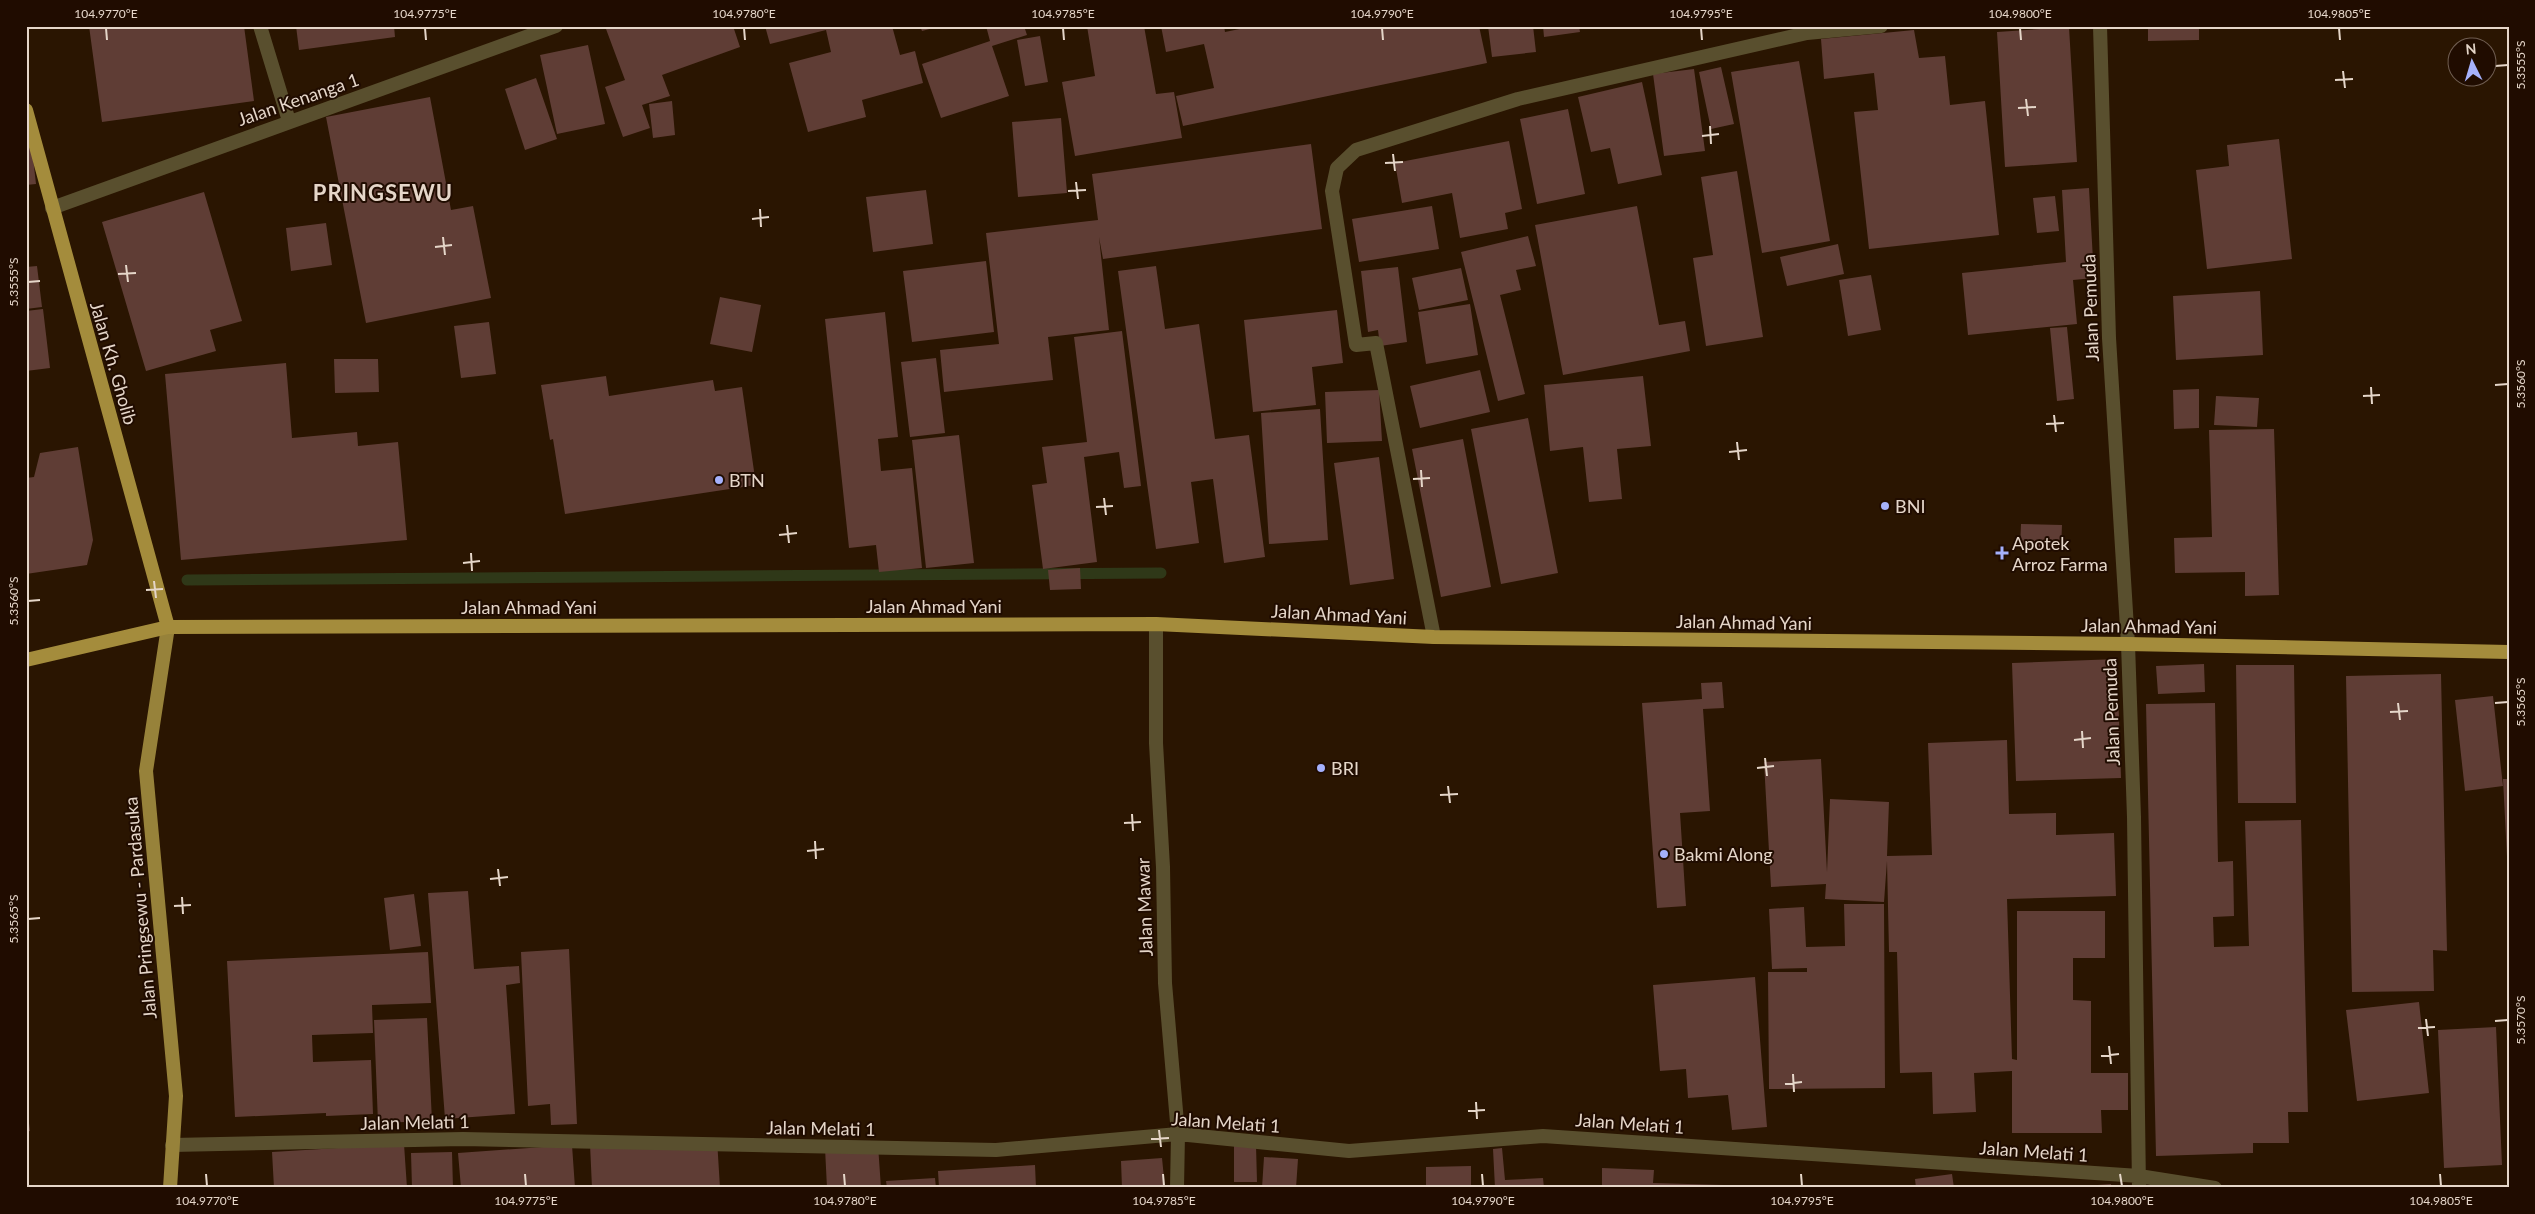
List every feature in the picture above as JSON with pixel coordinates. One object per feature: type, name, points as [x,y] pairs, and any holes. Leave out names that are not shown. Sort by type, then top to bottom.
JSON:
[{"type":"highway","name":"Jalan Kh. Gholib","points":[[26,110],[168,626]]},
{"type":"highway","name":"Jalan Ahmad Yani","points":[[26,660],[168,626],[1156,624],[1434,637],[2128,644],[2509,652]]},
{"type":"main road","name":"Jalan Pringsewu - Pardasuka","points":[[168,626],[146,771],[176,1096],[170,1188]]},
{"type":"street","points":[[260,26],[289,121]]},
{"type":"street","name":"Jalan Kenanga 1","points":[[52,208],[556,26]]},
{"type":"street","points":[[1434,637],[1376,342],[1356,345],[1332,191],[1337,168],[1356,150],[1518,99],[1807,30],[1880,26]]},
{"type":"street","name":"Jalan Pemuda","points":[[2100,26],[2109,338],[2128,644],[2134,817],[2139,1182]]},
{"type":"street","name":"Jalan Mawar","points":[[1156,624],[1156,743],[1165,983],[1178,1134],[1177,1188]]},
{"type":"street","name":"Jalan Melati 1","points":[[172,1145],[463,1139],[996,1150],[1178,1134],[1349,1151],[1543,1136],[2215,1188]]},
{"type":"building","points":[[89,26],[244,26],[254,101],[102,122]]},
{"type":"building","points":[[296,26],[394,26],[395,37],[299,50]]},
{"type":"building","points":[[613,26],[733,26],[740,47],[662,75],[670,96],[642,105],[650,128],[623,137],[605,87],[625,80],[606,29]]},
{"type":"building","points":[[765,26],[892,26],[900,55],[915,51],[923,83],[862,100],[866,117],[808,132],[789,63],[831,52],[826,30],[770,44]]},
{"type":"building","points":[[920,26],[937,26],[937,27],[922,31]]},
{"type":"building","points":[[986,26],[1024,26],[1027,35],[992,46],[1009,96],[941,118],[922,64],[990,41]]},
{"type":"building","points":[[1087,26],[1144,26],[1156,94],[1174,92],[1182,138],[1075,156],[1062,82],[1095,76]]},
{"type":"building","points":[[1161,26],[1224,26],[1225,32],[1254,26],[1479,26],[1487,63],[1183,126],[1176,96],[1214,88],[1204,44],[1166,52]]},
{"type":"building","points":[[1488,26],[1533,26],[1536,52],[1492,57]]},
{"type":"building","points":[[1543,26],[1579,26],[1580,32],[1544,37]]},
{"type":"building","points":[[2148,26],[2199,26],[2199,40],[2148,41]]},
{"type":"building","points":[[2069,27],[2077,162],[2005,167],[1997,32]]},
{"type":"building","points":[[1914,30],[1919,58],[1945,56],[1950,105],[1985,101],[1999,235],[1869,249],[1854,112],[1878,110],[1874,73],[1824,79],[1821,39]]},
{"type":"building","points":[[1040,36],[1048,82],[1025,86],[1017,40]]},
{"type":"building","points":[[588,45],[605,124],[557,134],[540,55]]},
{"type":"building","points":[[1799,61],[1830,241],[1762,253],[1731,72]]},
{"type":"building","points":[[1721,67],[1734,124],[1711,129],[1699,72]]},
{"type":"building","points":[[1694,69],[1705,151],[1664,156],[1653,74]]},
{"type":"building","points":[[536,78],[557,139],[525,150],[505,89]]},
{"type":"building","points":[[1642,82],[1662,175],[1618,184],[1610,148],[1591,152],[1578,97]]},
{"type":"building","points":[[430,97],[451,210],[473,206],[491,298],[366,323],[326,117]]},
{"type":"building","points":[[672,101],[675,135],[653,138],[649,104]]},
{"type":"building","points":[[1568,109],[1585,194],[1537,204],[1520,119]]},
{"type":"building","points":[[1061,118],[1067,193],[1018,197],[1012,122]]},
{"type":"building","points":[[30,131],[36,184],[26,185],[26,132]]},
{"type":"building","points":[[2279,139],[2292,259],[2207,269],[2196,170],[2229,166],[2227,145]]},
{"type":"building","points":[[1509,141],[1522,209],[1505,213],[1508,229],[1460,238],[1452,193],[1402,203],[1395,163]]},
{"type":"building","points":[[1311,144],[1322,229],[1103,259],[1099,237],[1109,330],[1048,337],[1053,380],[944,392],[940,350],[999,344],[986,233],[1098,220],[1092,174]]},
{"type":"building","points":[[1737,171],[1763,337],[1706,346],[1693,258],[1713,255],[1701,177]]},
{"type":"building","points":[[2089,188],[2094,278],[2073,280],[2077,324],[1968,335],[1962,273],[2066,262],[2062,190]]},
{"type":"building","points":[[926,190],[933,244],[873,252],[866,197]]},
{"type":"building","points":[[204,192],[242,321],[210,330],[216,351],[146,371],[102,222]]},
{"type":"building","points":[[2055,196],[2059,231],[2037,233],[2033,198]]},
{"type":"building","points":[[1432,206],[1439,249],[1359,262],[1352,219]]},
{"type":"building","points":[[1637,206],[1659,325],[1685,321],[1690,351],[1563,375],[1535,225]]},
{"type":"building","points":[[326,223],[332,265],[291,271],[286,228]]},
{"type":"building","points":[[1528,236],[1536,266],[1516,270],[1521,290],[1500,295],[1525,394],[1498,401],[1461,252]]},
{"type":"building","points":[[1838,244],[1844,274],[1787,286],[1780,257]]},
{"type":"building","points":[[986,261],[994,332],[912,342],[903,271]]},
{"type":"building","points":[[37,266],[42,307],[26,309],[26,267]]},
{"type":"building","points":[[1156,266],[1165,329],[1199,324],[1215,439],[1249,435],[1265,557],[1224,563],[1213,479],[1191,482],[1199,543],[1156,549],[1118,271]]},
{"type":"building","points":[[1398,267],[1407,342],[1380,346],[1378,330],[1368,332],[1361,271]]},
{"type":"building","points":[[1461,268],[1468,300],[1419,310],[1412,278]]},
{"type":"building","points":[[1871,275],[1881,330],[1848,336],[1839,280]]},
{"type":"building","points":[[2260,291],[2263,355],[2176,360],[2173,296]]},
{"type":"building","points":[[720,297],[761,305],[752,352],[710,344]]},
{"type":"building","points":[[1470,304],[1478,355],[1426,364],[1418,312]]},
{"type":"building","points":[[43,309],[50,368],[26,371],[26,311]]},
{"type":"building","points":[[1337,310],[1343,363],[1312,367],[1316,405],[1253,412],[1244,320]]},
{"type":"building","points":[[885,312],[898,437],[878,439],[881,471],[912,468],[922,568],[879,572],[876,545],[849,548],[825,319]]},
{"type":"building","points":[[489,322],[496,374],[461,378],[454,326]]},
{"type":"building","points":[[2067,327],[2074,399],[2057,401],[2050,328]]},
{"type":"building","points":[[1122,331],[1141,486],[1124,488],[1119,452],[1084,457],[1097,562],[1043,569],[1032,485],[1047,483],[1042,447],[1087,442],[1074,337]]},
{"type":"building","points":[[936,358],[945,433],[910,437],[901,362]]},
{"type":"building","points":[[334,359],[378,359],[379,392],[335,393]]},
{"type":"building","points":[[286,363],[292,438],[357,432],[358,446],[398,442],[407,540],[181,560],[165,374]]},
{"type":"building","points":[[1480,370],[1490,412],[1420,428],[1410,386]]},
{"type":"building","points":[[606,376],[609,396],[713,380],[715,391],[742,387],[756,485],[565,514],[553,439],[550,440],[541,385]]},
{"type":"building","points":[[1643,376],[1651,446],[1617,449],[1622,499],[1589,502],[1583,447],[1550,451],[1544,385]]},
{"type":"building","points":[[2199,389],[2199,428],[2174,429],[2173,390]]},
{"type":"building","points":[[1379,390],[1382,441],[1327,443],[1325,392]]},
{"type":"building","points":[[2216,396],[2259,398],[2257,427],[2214,425]]},
{"type":"building","points":[[1320,409],[1328,540],[1269,544],[1261,413]]},
{"type":"building","points":[[1528,418],[1558,573],[1501,584],[1471,429]]},
{"type":"building","points":[[2274,429],[2279,595],[2245,596],[2245,572],[2175,573],[2174,538],[2212,537],[2209,430]]},
{"type":"building","points":[[959,435],[974,563],[926,568],[912,440]]},
{"type":"building","points":[[1463,439],[1491,587],[1441,597],[1412,449]]},
{"type":"building","points":[[78,447],[93,540],[87,565],[26,574],[26,478],[34,477],[40,453]]},
{"type":"building","points":[[1379,457],[1394,579],[1350,585],[1334,463]]},
{"type":"building","points":[[2021,524],[2062,525],[2061,548],[2020,546]]},
{"type":"building","points":[[1080,568],[1081,589],[1050,590],[1048,570]]},
{"type":"building","points":[[2117,659],[2121,778],[2016,781],[2012,663]]},
{"type":"building","points":[[2204,664],[2205,692],[2158,694],[2156,666]]},
{"type":"building","points":[[2236,665],[2294,665],[2296,803],[2238,803]]},
{"type":"building","points":[[2441,674],[2447,951],[2433,950],[2434,991],[2352,992],[2346,676]]},
{"type":"building","points":[[1722,682],[1724,708],[1703,709],[1710,811],[1680,813],[1686,906],[1657,908],[1642,703],[1702,699],[1701,683]]},
{"type":"building","points":[[2493,696],[2503,786],[2465,791],[2455,700]]},
{"type":"building","points":[[2215,703],[2218,862],[2233,861],[2234,916],[2213,917],[2214,947],[2249,946],[2245,821],[2301,820],[2308,1112],[2288,1112],[2289,1143],[2253,1143],[2253,1153],[2156,1156],[2146,704]]},
{"type":"building","points":[[2007,740],[2009,814],[2056,813],[2056,835],[2114,833],[2116,896],[2007,899],[2012,1059],[2017,1060],[2017,911],[2105,911],[2105,958],[2073,958],[2073,1000],[2091,1001],[2091,1073],[2128,1073],[2128,1110],[2101,1110],[2102,1133],[2012,1133],[2012,1071],[1974,1073],[1976,1112],[1933,1114],[1932,1072],[1900,1073],[1897,952],[1889,952],[1887,861],[1884,902],[1825,899],[1826,884],[1771,887],[1764,762],[1821,759],[1827,872],[1830,799],[1889,802],[1887,856],[1932,855],[1928,743]]},
{"type":"building","points":[[2503,779],[2509,779],[2509,857],[2507,857]]},
{"type":"building","points":[[468,891],[474,969],[519,966],[520,983],[506,985],[515,1114],[445,1119],[428,893]]},
{"type":"building","points":[[414,894],[421,946],[390,950],[384,898]]},
{"type":"building","points":[[1844,904],[1884,904],[1885,1088],[1769,1089],[1768,972],[1807,972],[1807,968],[1772,969],[1769,909],[1804,907],[1806,947],[1845,946]]},
{"type":"building","points":[[569,949],[577,1124],[551,1125],[550,1104],[528,1106],[521,952]]},
{"type":"building","points":[[428,952],[431,1003],[372,1005],[373,1033],[312,1035],[313,1062],[371,1060],[373,1114],[326,1116],[326,1113],[235,1117],[227,961]]},
{"type":"building","points":[[1755,977],[1767,1127],[1732,1130],[1728,1095],[1688,1098],[1686,1069],[1660,1071],[1653,985]]},
{"type":"building","points":[[2419,1002],[2429,1093],[2357,1101],[2346,1010]]},
{"type":"building","points":[[427,1018],[432,1121],[378,1123],[374,1020]]},
{"type":"building","points":[[2496,1027],[2502,1165],[2444,1168],[2438,1030]]},
{"type":"building","points":[[26,1099],[30,1131],[26,1132]]},
{"type":"building","points":[[717,1139],[720,1188],[592,1188],[590,1144]]},
{"type":"building","points":[[404,1144],[407,1188],[274,1188],[272,1152]]},
{"type":"building","points":[[572,1145],[575,1188],[461,1188],[458,1153]]},
{"type":"building","points":[[878,1145],[881,1188],[827,1188],[825,1148]]},
{"type":"building","points":[[1256,1145],[1257,1182],[1234,1182],[1234,1146]]},
{"type":"building","points":[[1502,1148],[1505,1180],[1543,1178],[1544,1188],[1495,1188],[1493,1149]]},
{"type":"building","points":[[452,1152],[453,1188],[412,1188],[411,1153]]},
{"type":"building","points":[[1264,1157],[1298,1159],[1296,1188],[1262,1188]]},
{"type":"building","points":[[1162,1158],[1165,1188],[1122,1188],[1121,1161]]},
{"type":"building","points":[[1035,1165],[1036,1188],[939,1188],[938,1171]]},
{"type":"building","points":[[1471,1166],[1471,1188],[1426,1188],[1426,1167]]},
{"type":"building","points":[[1602,1168],[1654,1170],[1653,1183],[1724,1185],[1724,1188],[1602,1188]]},
{"type":"building","points":[[1952,1174],[1954,1188],[1916,1188],[1915,1179]]},
{"type":"building","points":[[935,1178],[936,1188],[887,1188],[886,1181]]},
{"type":"building","points":[[2111,1184],[2111,1188],[2084,1188],[2084,1186]]},
{"type":"waterway","points":[[187,580],[1161,573]]},
{"type":"place","name":"BTN","points":[[719,480]]},
{"type":"place","name":"BNI","points":[[1885,506]]},
{"type":"place","name":"Apotek Arroz Farma","points":[[2002,553]]},
{"type":"place","name":"BRI","points":[[1321,768]]},
{"type":"place","name":"Bakmi Along","points":[[1664,854]]},
{"type":"district","name":"PRINGSEWU","points":[[383,192]]}]
